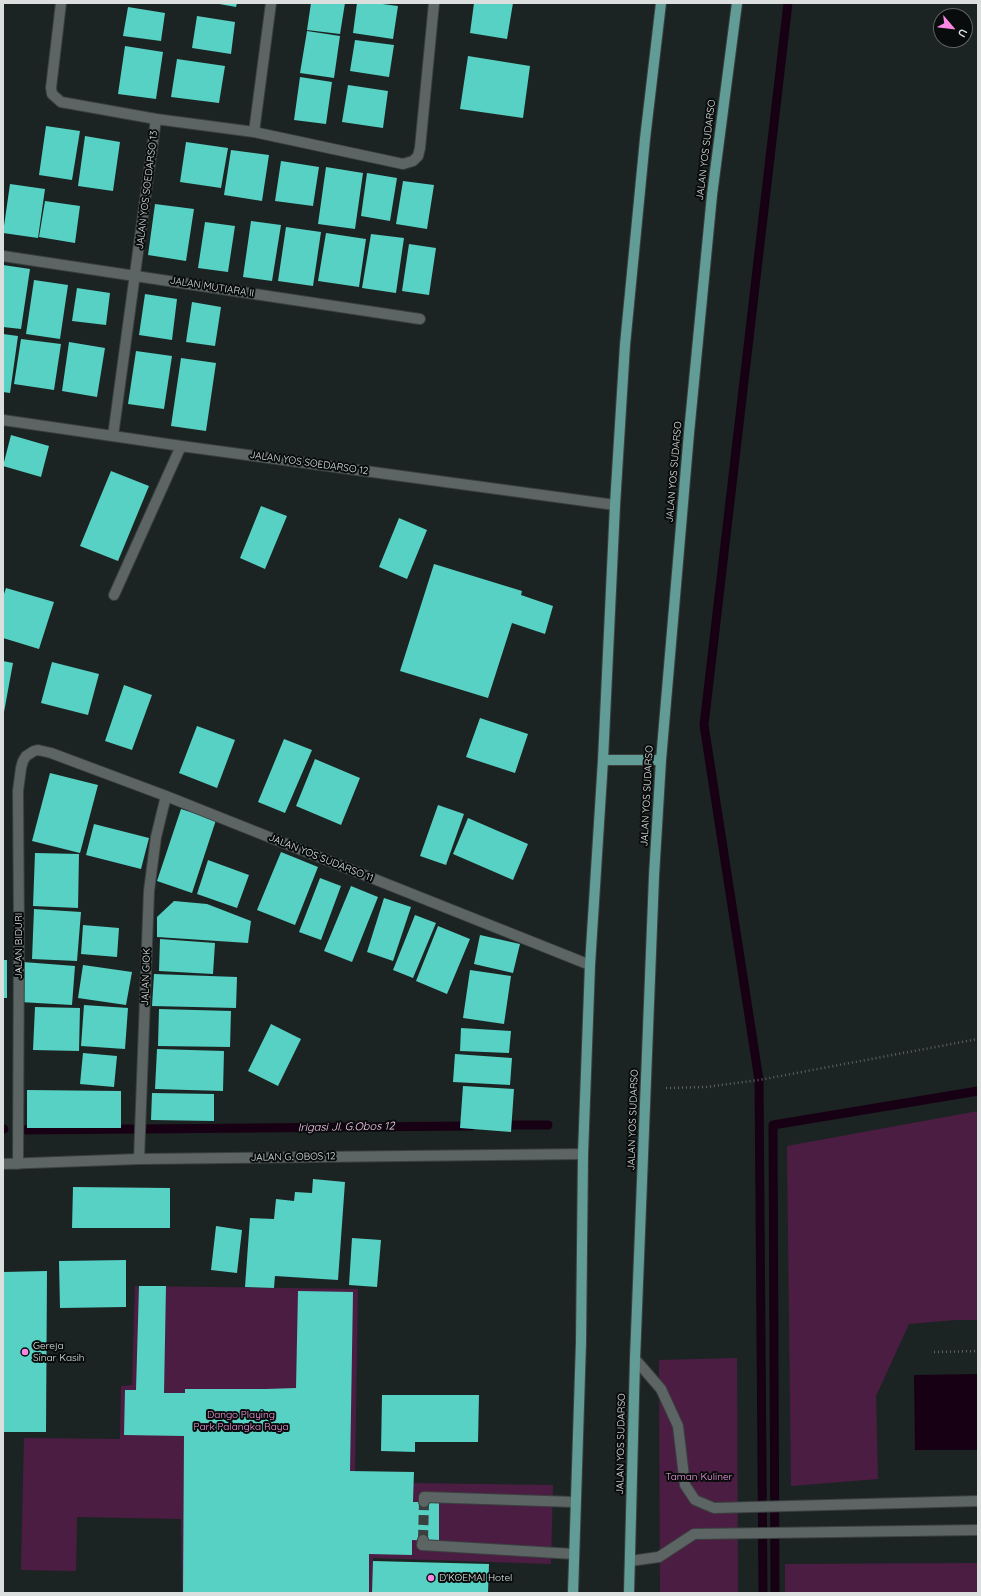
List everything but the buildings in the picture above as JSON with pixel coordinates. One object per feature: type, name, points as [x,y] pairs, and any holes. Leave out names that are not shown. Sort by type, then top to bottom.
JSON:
[{"type":"main road","points":[[573,1593],[581,1334],[583,1154],[590,965],[603,760],[615,505],[625,345],[645,139],[662,3]]},
{"type":"main road","name":"JALAN YOS SUDARSO","points":[[629,1593],[635,1359],[654,876],[661,760],[689,433],[712,195],[737,3]]},
{"type":"main road","points":[[603,760],[661,760]]},
{"type":"street","name":"JALAN YOS SOEDARSO 13","points":[[61,3],[51,88],[52,94],[61,102],[156,119],[136,276],[113,436]]},
{"type":"street","points":[[254,132],[271,3]]},
{"type":"street","points":[[156,119],[254,132],[403,164],[413,161],[418,156],[420,148],[434,3]]},
{"type":"street","name":"JALAN MUTIARA II","points":[[3,256],[420,319]]},
{"type":"street","name":"JALAN YOS SOEDARSO 12","points":[[3,420],[181,446],[615,505]]},
{"type":"street","points":[[114,595],[181,446]]},
{"type":"street","name":"JALAN BIDURI","points":[[18,1164],[18,791],[21,768],[26,756],[34,750],[51,753]]},
{"type":"street","name":"JALAN YOS SUDARSO 11","points":[[51,753],[166,796],[590,965]]},
{"type":"street","name":"JALAN GIOK","points":[[139,1159],[149,891],[156,837],[166,796]]},
{"type":"street","name":"JALAN G. OBOS 12","points":[[3,1164],[139,1159],[583,1154]]},
{"type":"street","points":[[635,1359],[661,1389],[678,1426],[685,1485],[695,1500],[714,1508],[978,1502]]},
{"type":"street","points":[[424,1502],[424,1498],[575,1502]]},
{"type":"street","points":[[630,1561],[659,1557],[694,1534],[978,1530]]},
{"type":"street","points":[[423,1540],[422,1545],[574,1554]]},
{"type":"path","points":[[646,1088],[706,1087],[759,1080],[978,1039]]},
{"type":"path","points":[[934,1352],[978,1351]]},
{"type":"green space","points":[[978,1111],[978,1320],[955,1320],[909,1324],[876,1396],[878,1479],[791,1486],[787,1146]]},
{"type":"green space","name":"Dango Playing Park Palangka Raya","points":[[135,1286],[358,1289],[355,1474],[409,1483],[553,1485],[551,1564],[373,1558],[373,1593],[182,1593],[181,1519],[77,1517],[76,1571],[21,1570],[24,1438],[120,1439],[121,1386],[132,1385]]},
{"type":"green space","name":"Taman Kuliner","points":[[737,1358],[738,1593],[660,1593],[659,1360]]},
{"type":"green space","points":[[978,1563],[978,1593],[785,1593],[785,1564]]},
{"type":"shaded area","points":[[978,1374],[978,1450],[915,1450],[914,1375]]},
{"type":"waterway","points":[[763,1593],[759,1080],[704,725],[788,3]]},
{"type":"waterway","points":[[775,1593],[773,1125],[978,1091]]},
{"type":"waterway","name":"Irigasi Jl. G.Obos 12","points":[[500,1125],[548,1125]]},
{"type":"waterway","name":"Irigasi Jl. G.Obos 12","points":[[144,1129],[471,1126]]},
{"type":"waterway","name":"Irigasi Jl. G.Obos 12","points":[[21,1130],[132,1129]]},
{"type":"tunnel","points":[[423,1540],[424,1502]]},
{"type":"place","name":"Gereja Sinar Kasih","points":[[25,1352]]},
{"type":"place","name":"D'KOEMAI Hotel","points":[[431,1578]]}]
